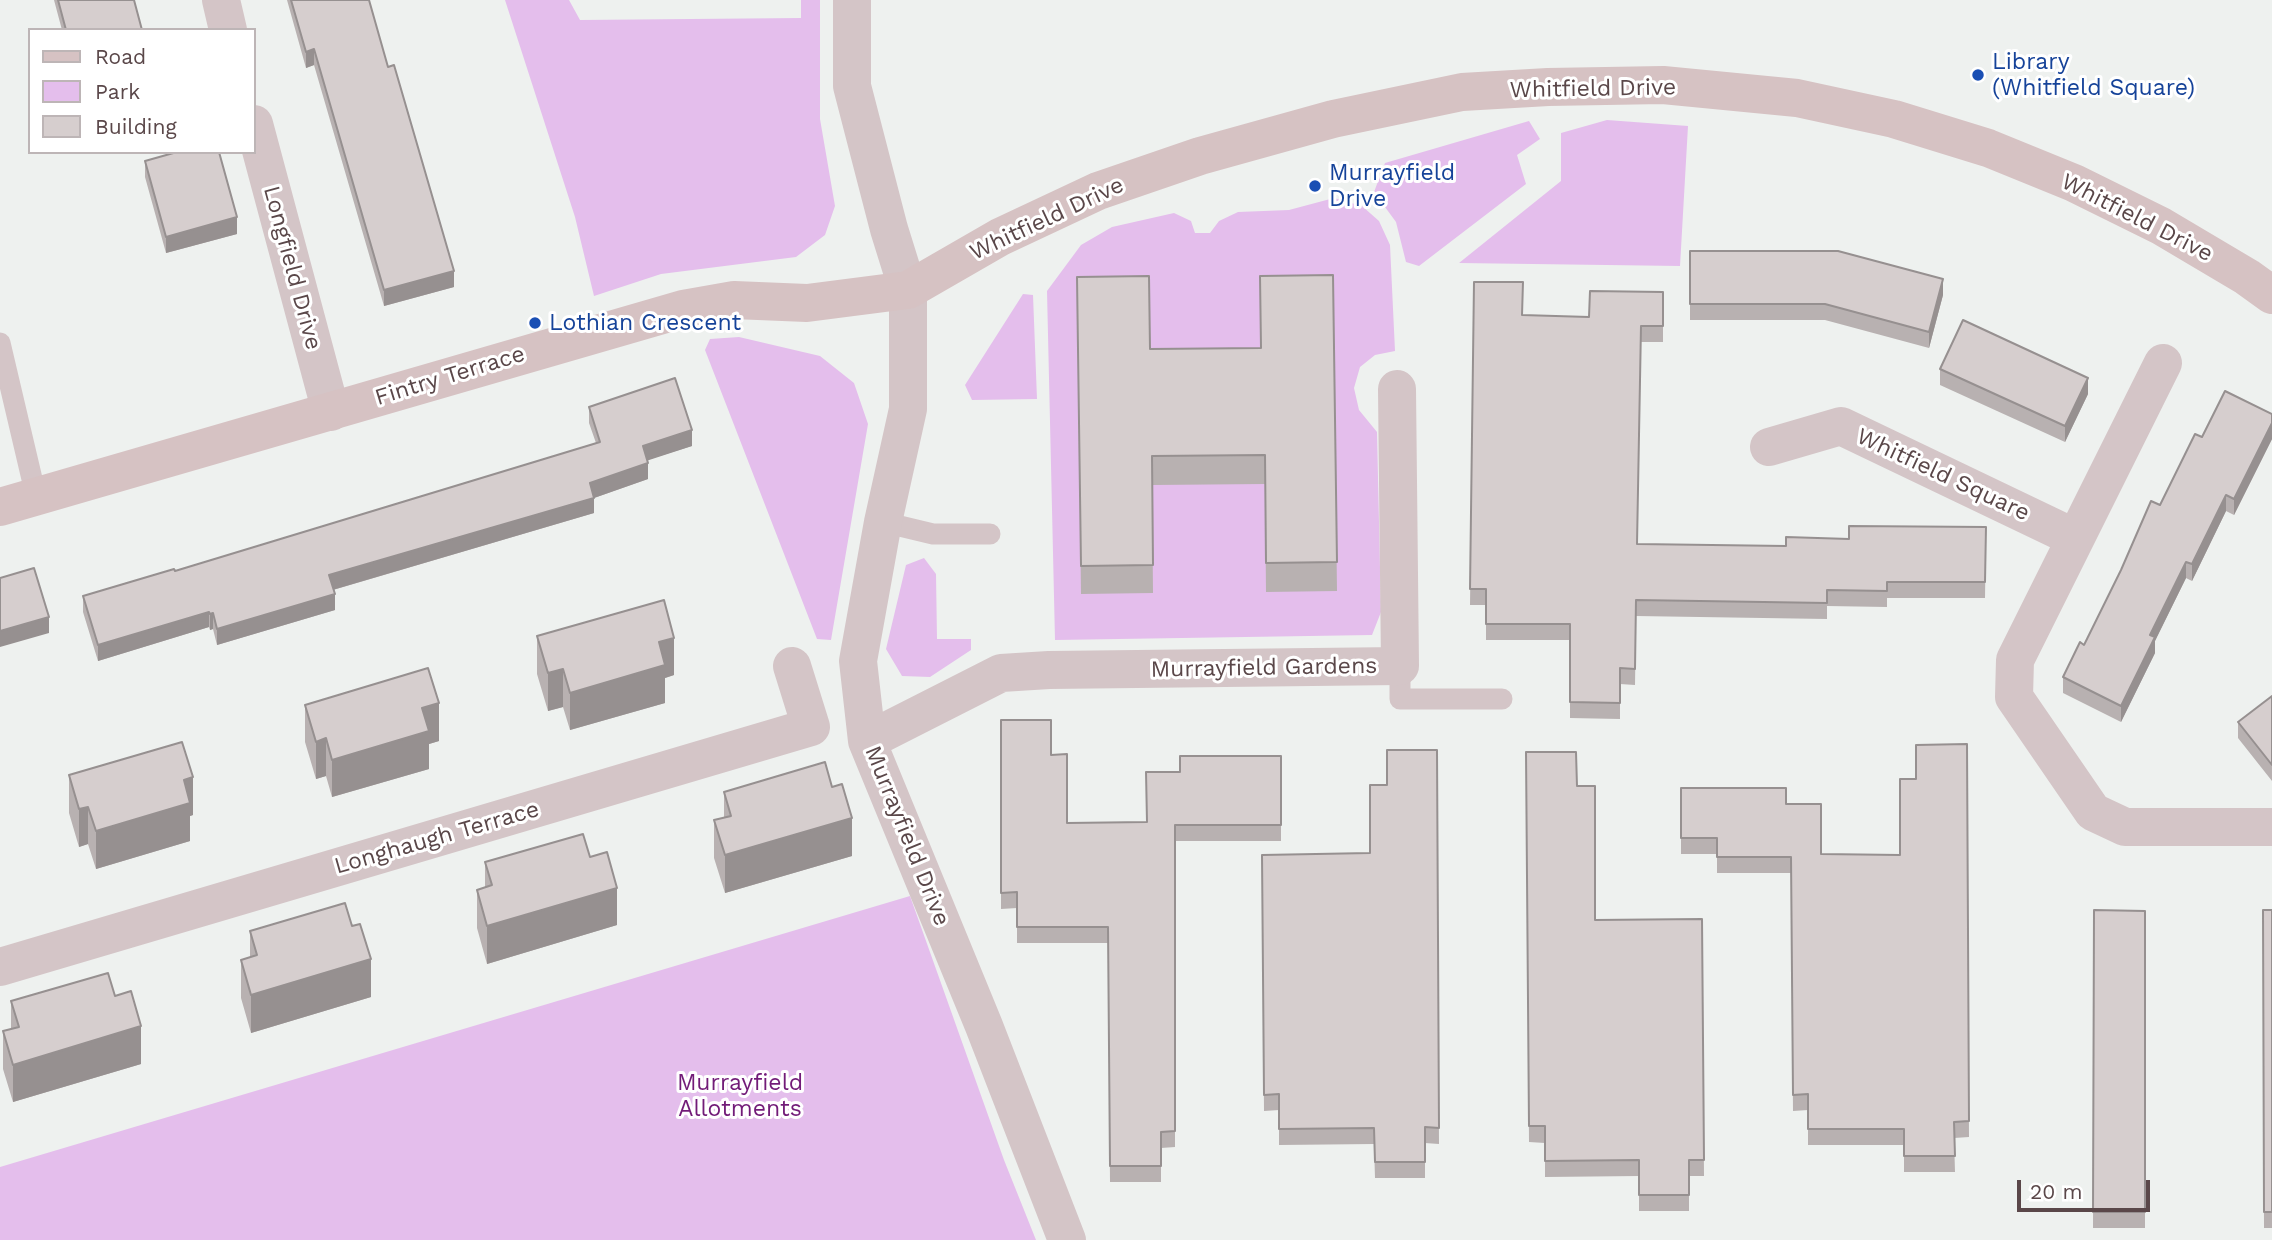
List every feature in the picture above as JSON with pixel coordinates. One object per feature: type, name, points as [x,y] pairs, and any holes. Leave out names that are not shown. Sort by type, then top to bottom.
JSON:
[{"type":"street","points":[[220,0],[228,28]]},
{"type":"street","points":[[852,0],[852,86],[908,290]]},
{"type":"street","name":"Whitfield Drive","points":[[908,290],[1000,237],[1098,191],[1200,156],[1333,120],[1462,92],[1663,85],[1797,98],[1894,119],[1987,148],[2074,183],[2161,226],[2247,277],[2272,296]]},
{"type":"street","name":"Longfield Drive","points":[[256,131],[331,412]]},
{"type":"street","name":"Fintry Terrace","points":[[18,502],[682,309],[734,300],[807,303],[908,290]]},
{"type":"street","name":"Murrayfield Drive","points":[[908,290],[908,410],[883,522],[858,661],[867,741],[984,1026],[1067,1240]]},
{"type":"street","points":[[2163,363],[2015,660],[2014,697],[2093,812],[2125,827],[2272,827]]},
{"type":"street","name":"Murrayfield Gardens","points":[[867,741],[1001,673],[1049,670],[1400,666],[1397,389]]},
{"type":"street","name":"Whitfield Square","points":[[1769,447],[1841,426],[2075,538]]},
{"type":"street","name":"Longhaugh Terrace","points":[[0,967],[811,727],[792,666]]},
{"type":"lane","points":[[0,343],[18,502]]},
{"type":"lane","points":[[883,522],[933,534],[990,534]]},
{"type":"lane","points":[[1400,666],[1401,699],[1502,699]]},
{"type":"green space","points":[[505,0],[569,0],[580,20],[801,18],[801,0],[820,0],[820,119],[835,206],[825,235],[796,257],[661,274],[594,296],[575,217]]},
{"type":"green space","points":[[1607,120],[1688,126],[1680,266],[1459,263],[1561,181],[1561,133]]},
{"type":"green space","points":[[1529,121],[1540,139],[1517,155],[1526,184],[1419,266],[1406,262],[1396,222],[1374,192],[1385,163]]},
{"type":"green space","points":[[1334,198],[1362,206],[1379,221],[1390,245],[1395,351],[1375,355],[1360,367],[1354,388],[1359,410],[1377,432],[1381,612],[1372,635],[1055,640],[1047,291],[1081,245],[1112,227],[1174,213],[1191,221],[1195,233],[1210,233],[1219,221],[1238,212],[1289,210]]},
{"type":"green space","points":[[1023,294],[1033,295],[1037,399],[972,400],[965,385]]},
{"type":"green space","points":[[739,337],[820,356],[854,383],[868,424],[831,640],[817,639],[705,350],[710,339]]},
{"type":"green space","points":[[924,558],[936,574],[937,639],[971,639],[971,650],[930,677],[902,676],[886,649],[906,565]]},
{"type":"green space","name":"Murrayfield Allotments","points":[[910,896],[1004,1160],[1036,1240],[0,1240],[0,1167]]},
{"type":"building","points":[[58,0],[134,0],[141,28],[65,28]]},
{"type":"building","points":[[291,0],[369,0],[388,67],[394,65],[454,271],[384,290],[314,49],[306,52]]},
{"type":"building","points":[[170,154],[220,154],[237,217],[166,237],[145,161]]},
{"type":"building","points":[[1690,251],[1838,251],[1943,279],[1929,332],[1825,304],[1690,304]]},
{"type":"building","points":[[1333,275],[1337,562],[1266,563],[1265,455],[1152,456],[1153,565],[1081,566],[1077,277],[1149,276],[1150,349],[1261,348],[1260,276]]},
{"type":"building","points":[[1474,282],[1523,282],[1522,315],[1589,317],[1590,291],[1663,292],[1663,326],[1641,326],[1637,544],[1786,546],[1786,537],[1849,539],[1849,526],[1986,527],[1985,582],[1887,582],[1887,591],[1827,590],[1827,603],[1636,600],[1635,669],[1620,668],[1620,703],[1570,702],[1570,624],[1486,624],[1486,589],[1470,589]]},
{"type":"building","points":[[1963,320],[2088,378],[2065,426],[1940,369]]},
{"type":"building","points":[[675,378],[692,430],[643,446],[648,463],[590,483],[594,498],[329,575],[335,594],[217,629],[213,613],[209,612],[98,645],[83,596],[174,569],[175,571],[600,442],[589,407]]},
{"type":"building","points":[[2225,391],[2272,414],[2272,423],[2234,499],[2226,495],[2192,564],[2186,562],[2150,635],[2155,637],[2121,706],[2063,677],[2080,642],[2084,645],[2151,501],[2160,505],[2195,434],[2202,437]]},
{"type":"building","points":[[34,568],[49,617],[0,631],[0,578]]},
{"type":"building","points":[[664,600],[674,638],[659,642],[665,665],[570,693],[563,669],[548,673],[537,636]]},
{"type":"building","points":[[428,668],[439,703],[422,708],[429,731],[332,760],[326,738],[316,742],[305,705]]},
{"type":"building","points":[[2272,696],[2272,765],[2238,722]]},
{"type":"building","points":[[1001,720],[1051,720],[1051,755],[1067,754],[1067,823],[1147,822],[1146,772],[1180,772],[1180,756],[1281,756],[1281,825],[1175,825],[1175,1131],[1161,1132],[1161,1166],[1110,1166],[1108,927],[1017,927],[1017,892],[1001,893]]},
{"type":"building","points":[[182,742],[193,777],[184,780],[190,803],[96,831],[88,807],[79,809],[69,775]]},
{"type":"building","points":[[1967,744],[1969,1121],[1954,1122],[1955,1156],[1904,1156],[1904,1129],[1808,1129],[1808,1094],[1793,1095],[1791,857],[1717,857],[1717,838],[1681,838],[1681,788],[1786,788],[1786,804],[1821,804],[1821,854],[1900,855],[1900,779],[1916,779],[1916,745]]},
{"type":"building","points":[[1387,750],[1437,750],[1439,1128],[1425,1127],[1425,1162],[1375,1162],[1374,1128],[1279,1129],[1279,1094],[1264,1095],[1262,855],[1370,853],[1370,785],[1387,785]]},
{"type":"building","points":[[1526,752],[1576,752],[1577,786],[1595,786],[1595,920],[1702,919],[1704,1160],[1689,1160],[1689,1195],[1639,1195],[1639,1160],[1545,1161],[1545,1126],[1529,1126]]},
{"type":"building","points":[[825,762],[832,787],[842,784],[852,818],[725,855],[714,820],[731,816],[724,792]]},
{"type":"building","points":[[583,834],[590,857],[607,852],[617,888],[487,926],[477,890],[492,885],[485,862]]},
{"type":"building","points":[[345,903],[352,926],[360,924],[371,959],[251,995],[241,960],[257,955],[250,931]]},
{"type":"building","points":[[2094,910],[2145,911],[2145,1212],[2093,1212]]},
{"type":"building","points":[[2263,910],[2272,910],[2272,1212],[2264,1212]]},
{"type":"building","points":[[108,973],[115,996],[131,991],[141,1026],[13,1065],[3,1031],[19,1027],[11,1001]]},
{"type":"place","name":"Library (Whitfield Square)","points":[[1978,75]]},
{"type":"place","name":"Murrayfield Drive","points":[[1315,186]]},
{"type":"place","name":"Lothian Crescent","points":[[535,323]]}]
